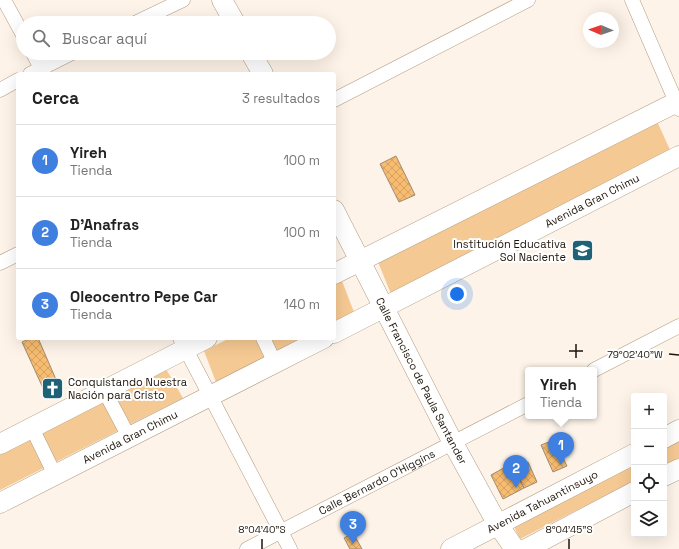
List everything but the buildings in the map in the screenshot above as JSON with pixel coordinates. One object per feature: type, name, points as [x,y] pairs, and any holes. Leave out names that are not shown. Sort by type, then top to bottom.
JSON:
[{"type":"street","points":[[4,0],[16,22]]},
{"type":"street","points":[[150,16],[183,0]]},
{"type":"street","points":[[222,0],[231,16]]},
{"type":"street","points":[[336,99],[528,0]]},
{"type":"street","points":[[336,273],[678,104],[632,0]]},
{"type":"street","points":[[35,60],[38,72],[59,60]]},
{"type":"street","points":[[255,60],[262,72]]},
{"type":"street","points":[[0,90],[16,81]]},
{"type":"street","name":"Avenida Gran Chimu","points":[[336,331],[679,156]]},
{"type":"street","name":"Calle Francisco de Paula Santander","points":[[336,214],[453,443],[498,525],[515,549]]},
{"type":"street","points":[[0,263],[16,255]]},
{"type":"street","points":[[597,368],[679,326]]},
{"type":"street","points":[[0,444],[104,390],[183,343],[197,340]]},
{"type":"street","points":[[264,340],[275,363]]},
{"type":"street","name":"Avenida Gran Chimu","points":[[0,503],[318,340]]},
{"type":"street","points":[[183,343],[290,549]]},
{"type":"street","points":[[104,390],[129,438]]},
{"type":"street","name":"Calle Bernardo O'Higgins","points":[[247,549],[525,406]]},
{"type":"street","points":[[32,428],[55,475]]},
{"type":"street","points":[[667,436],[679,430]]},
{"type":"street","name":"Avenida Tahuantinsuyo","points":[[450,549],[631,456]]},
{"type":"street","points":[[667,475],[679,469]]},
{"type":"street","points":[[526,549],[631,494]]},
{"type":"shaded area","points":[[656,119],[671,152],[391,294],[378,262]]},
{"type":"shaded area","points":[[342,281],[354,312],[336,321],[336,283]]},
{"type":"shaded area","points":[[226,340],[299,340],[216,382],[204,351]]},
{"type":"shaded area","points":[[166,369],[183,398],[0,490],[0,455]]},
{"type":"shaded area","points":[[679,441],[679,458],[667,464],[667,447]]},
{"type":"shaded area","points":[[631,467],[631,483],[520,539],[514,527]]},
{"type":"place","name":"Institución Educativa Sol Naciente","points":[[582,250]]},
{"type":"place","name":"Conquistando Nuestra Nación para Cristo","points":[[53,388]]},
{"type":"place","name":"Yireh","points":[[561,465]]},
{"type":"place","name":"D'Anafras","points":[[516,488]]},
{"type":"place","name":"Oleocentro Pepe Car","points":[[353,544]]}]
